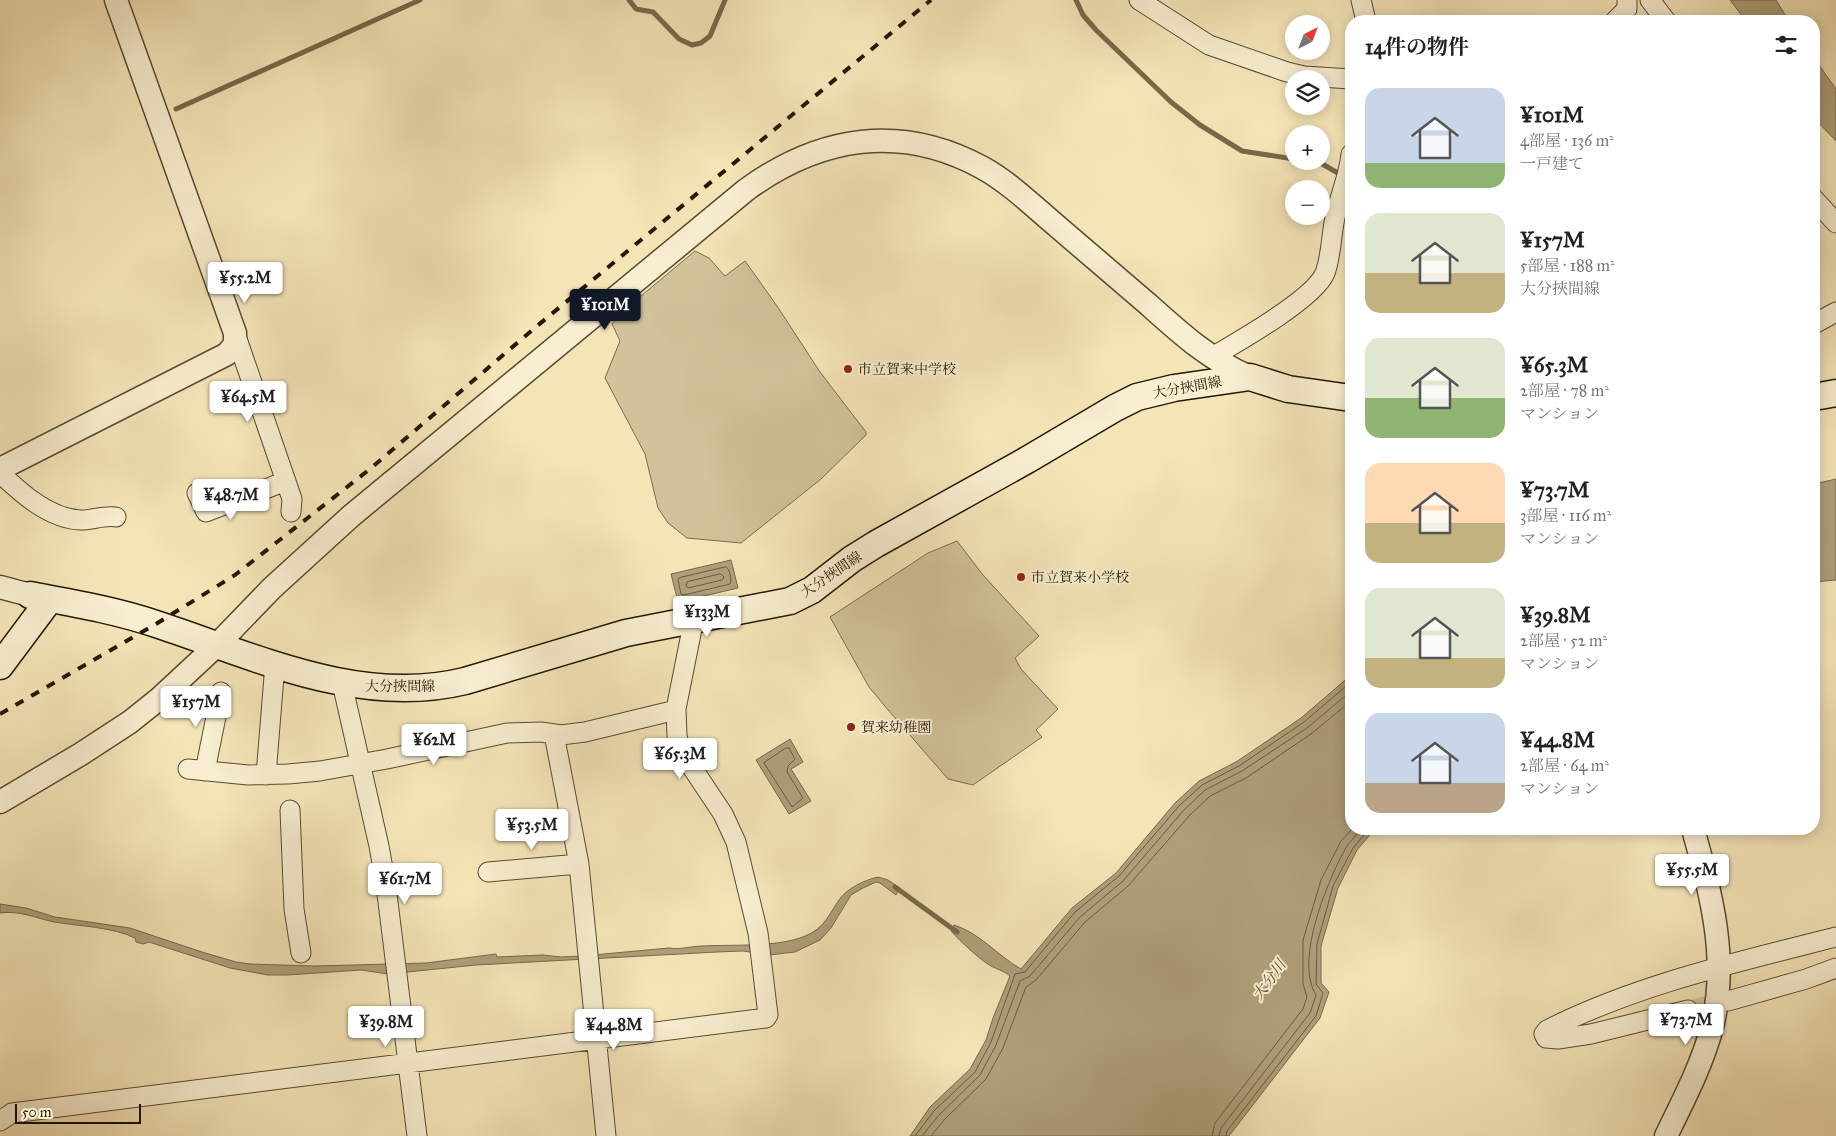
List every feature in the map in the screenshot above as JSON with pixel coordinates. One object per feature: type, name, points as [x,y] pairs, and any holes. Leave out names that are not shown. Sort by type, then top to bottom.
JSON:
[{"type":"main road","name":"大分挾間線","points":[[40,597],[129,616],[216,646],[342,683],[359,686],[410,688],[451,684],[626,633],[777,605],[801,596],[876,544],[1035,456],[1125,402],[1160,391],[1250,377],[1278,387],[1345,397]]},
{"type":"main road","points":[[1820,396],[1836,393]]},
{"type":"main road","points":[[0,666],[40,597]]},
{"type":"street","points":[[116,0],[286,481],[292,499],[291,512]]},
{"type":"street","points":[[1139,0],[1209,45],[1287,72],[1304,76],[1345,79]]},
{"type":"street","points":[[1361,0],[1365,15]]},
{"type":"street","points":[[1621,15],[1627,9],[1627,0]]},
{"type":"street","points":[[1650,0],[1661,15]]},
{"type":"street","points":[[0,802],[81,754],[130,722],[160,698],[216,646],[272,588],[351,516],[746,190],[780,167],[818,150],[864,141],[902,142],[942,151],[985,169],[1026,199],[1185,336],[1212,357],[1250,377]]},
{"type":"street","points":[[1212,357],[1283,313],[1323,277],[1328,263],[1335,216],[1345,184]]},
{"type":"street","points":[[1820,206],[1836,223]]},
{"type":"street","points":[[1820,321],[1836,312]]},
{"type":"street","points":[[0,469],[227,354],[236,344],[235,333]]},
{"type":"street","points":[[0,473],[45,509],[62,516],[80,520],[116,517]]},
{"type":"street","points":[[197,494],[206,512],[286,481]]},
{"type":"street","points":[[0,587],[40,597]]},
{"type":"street","points":[[0,1121],[12,1112],[766,1018],[768,1015],[758,933],[736,842],[723,814],[681,752],[677,736],[676,710],[694,619]]},
{"type":"street","points":[[266,775],[275,664]]},
{"type":"street","points":[[342,683],[386,886],[417,1136]]},
{"type":"street","points":[[221,692],[197,770],[266,775],[320,771],[507,733],[530,731],[554,734],[585,732],[676,710]]},
{"type":"street","points":[[554,734],[579,864],[606,1136]]},
{"type":"street","points":[[290,810],[293,895],[301,953]]},
{"type":"street","points":[[1666,1136],[1697,1069],[1715,1014],[1719,962],[1714,911],[1695,835]]},
{"type":"street","points":[[488,872],[579,864]]},
{"type":"street","points":[[1688,1010],[1570,1038],[1550,1039],[1546,1038],[1544,1034],[1547,1030],[1591,1009],[1719,962],[1836,937]]},
{"type":"street","points":[[1728,1001],[1806,979],[1836,968]]},
{"type":"shaded area","points":[[695,251],[709,258],[725,276],[745,261],[820,372],[866,432],[866,435],[821,479],[741,543],[687,538],[668,523],[658,508],[645,454],[605,378],[620,341],[612,324],[623,311]]},
{"type":"shaded area","points":[[957,541],[983,575],[1039,636],[1015,658],[1021,669],[1058,709],[1036,730],[1042,737],[973,785],[948,779],[889,711],[869,687],[830,617],[928,553]]},
{"type":"water","points":[[1730,0],[1776,0],[1785,15],[1741,15]]},
{"type":"water","points":[[1820,66],[1836,89],[1836,141],[1820,124]]},
{"type":"water","points":[[1836,479],[1836,580],[1820,581],[1820,483]]},
{"type":"water","points":[[731,560],[738,588],[678,602],[671,574]]},
{"type":"water","name":"大分川","points":[[1345,680],[1345,835],[1370,835],[1357,850],[1338,888],[1321,946],[1321,983],[1329,992],[1320,1018],[1229,1136],[910,1136],[930,1107],[970,1069],[986,1040],[1010,976],[988,964],[971,951],[951,931],[954,925],[972,933],[1021,969],[1072,908],[1116,873],[1175,803],[1199,781],[1236,762],[1301,718]]},
{"type":"water","points":[[790,739],[803,762],[791,769],[811,801],[789,814],[756,760]]},
{"type":"water","points":[[878,877],[888,880],[900,888],[896,895],[876,882],[863,888],[851,895],[831,928],[820,940],[795,952],[769,955],[743,951],[717,952],[476,965],[388,974],[361,970],[268,975],[230,968],[149,942],[143,944],[136,942],[135,938],[116,931],[54,922],[20,913],[0,913],[0,904],[26,908],[55,917],[130,928],[202,952],[250,964],[314,966],[426,963],[496,954],[497,957],[543,955],[561,957],[699,946],[777,943],[805,936],[816,930],[826,920],[842,896],[851,888]]},
{"type":"waterway","points":[[176,109],[420,0]]},
{"type":"waterway","points":[[629,0],[636,9],[653,12],[679,39],[692,45],[701,43],[710,36],[725,0]]},
{"type":"waterway","points":[[1076,0],[1083,15],[1096,30],[1171,102],[1200,125],[1242,151],[1285,158]]},
{"type":"waterway","points":[[1330,168],[1343,176]]},
{"type":"waterway","points":[[895,887],[957,932]]},
{"type":"tunnel","points":[[1688,1010],[1728,1001]]},
{"type":"railway","points":[[0,714],[156,624],[235,575],[370,469],[537,326],[931,0]]},
{"type":"place","name":"市立賀来中学校","points":[[848,369]]},
{"type":"place","name":"市立賀来小学校","points":[[1021,577]]},
{"type":"place","name":"賀来幼稚園","points":[[851,727]]}]
